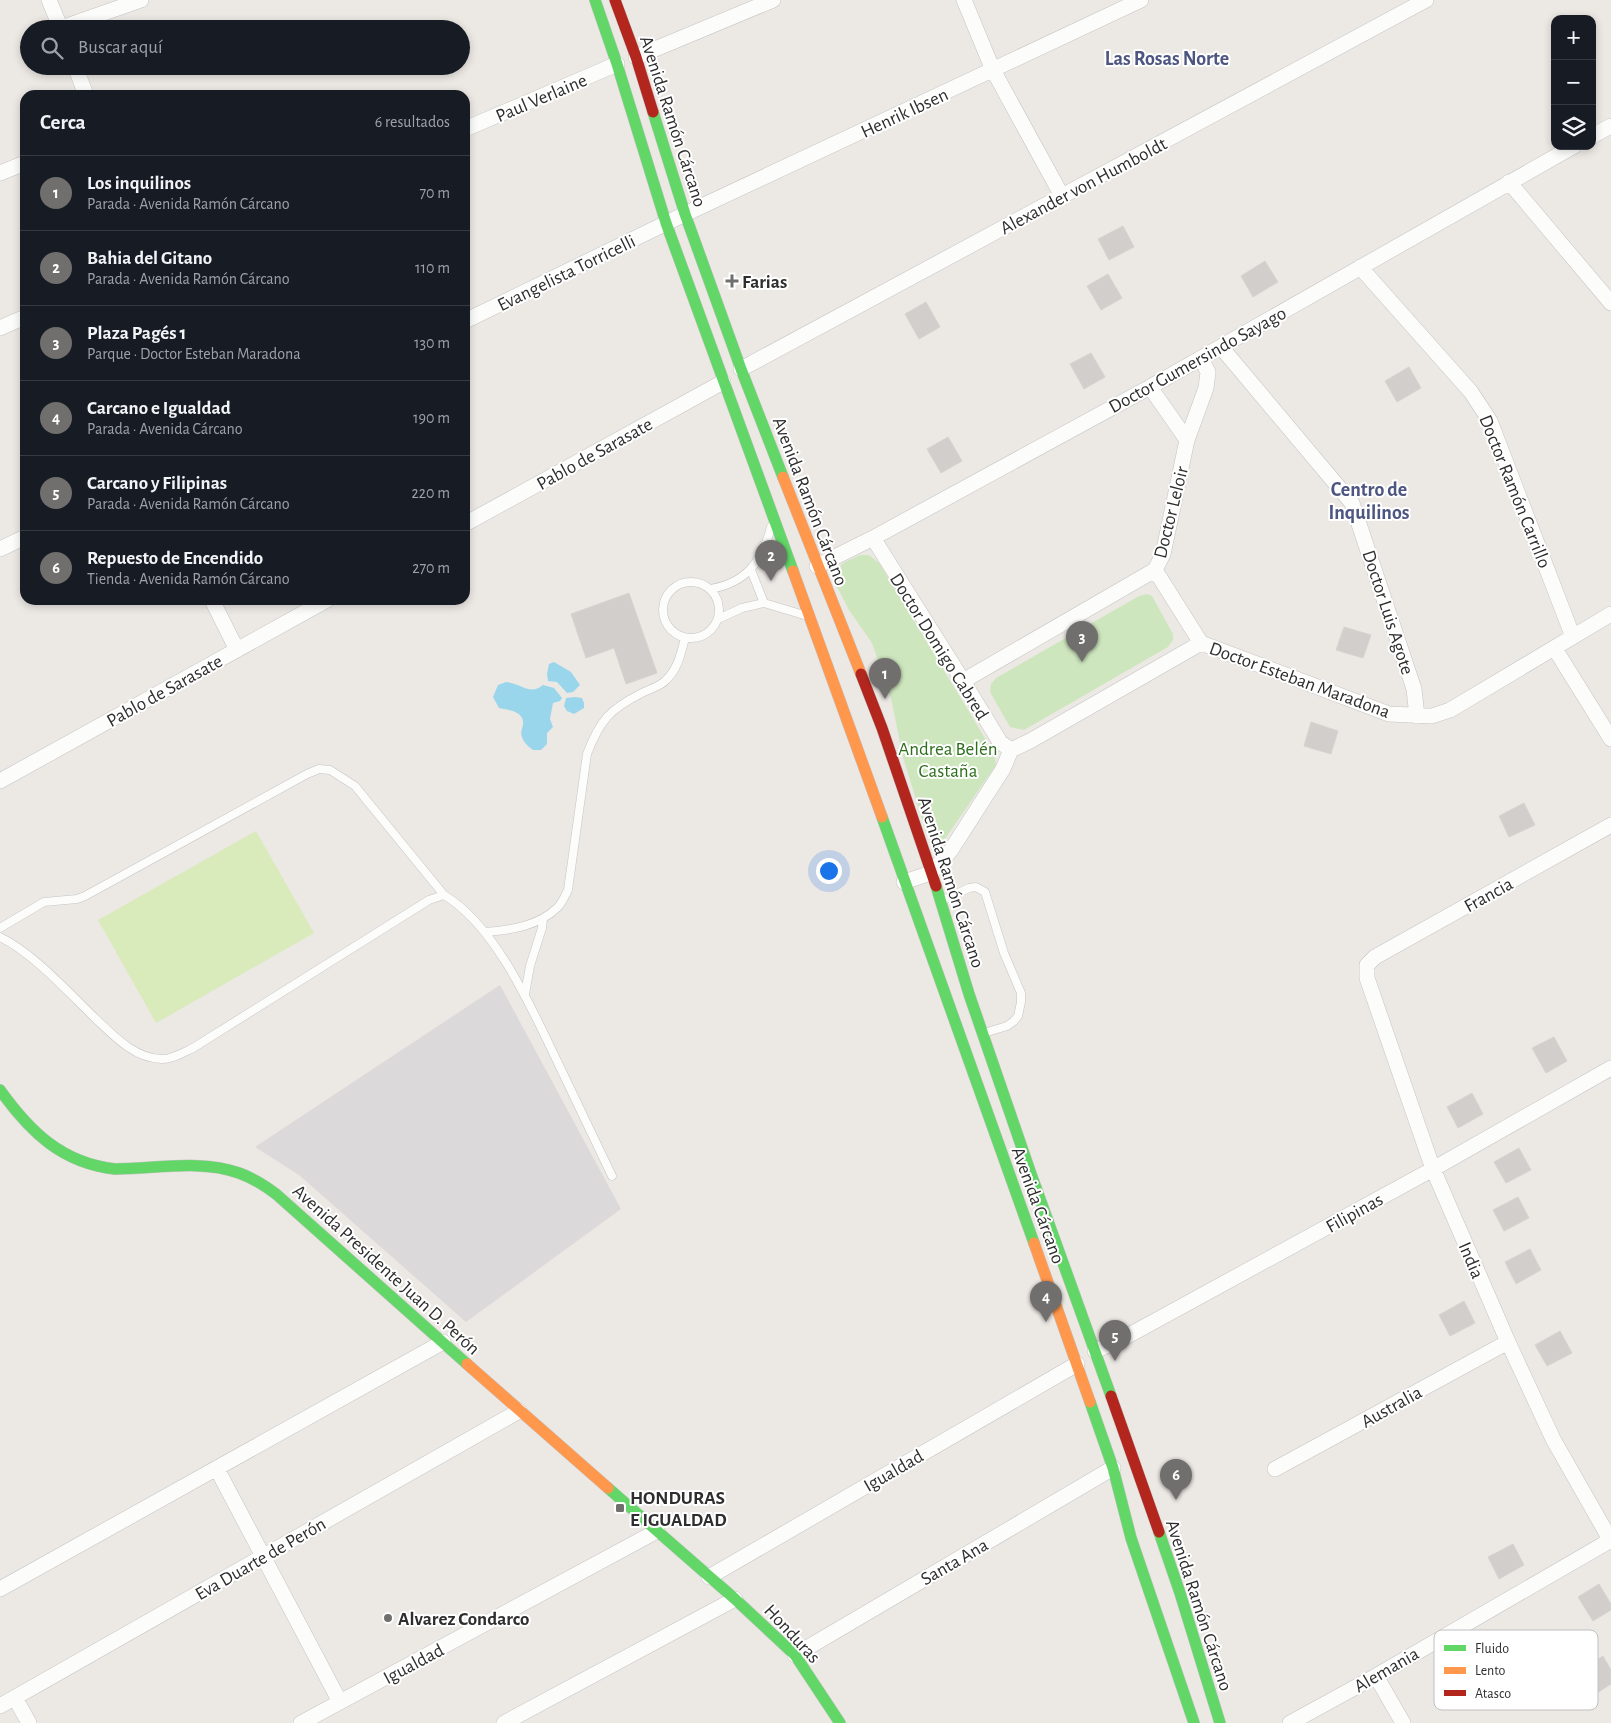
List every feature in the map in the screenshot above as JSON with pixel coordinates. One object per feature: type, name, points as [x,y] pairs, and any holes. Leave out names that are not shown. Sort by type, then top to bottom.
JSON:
[{"type":"main road","points":[[595,0],[617,64]]},
{"type":"main road","name":"Avenida Ramón Cárcano","points":[[615,0],[636,58],[686,214],[741,370],[882,728],[1031,1174],[1096,1351],[1180,1593],[1220,1723]]},
{"type":"main road","name":"Avenida Ramón Cárcano","points":[[617,64],[666,223],[848,721],[961,1040]]},
{"type":"main road","points":[[848,721],[871,750]]},
{"type":"main road","points":[[904,844],[915,871],[931,873]]},
{"type":"main road","name":"Avenida Cárcano","points":[[961,1040],[1078,1364],[1113,1468]]},
{"type":"main road","name":"Avenida Presidente Juan D. Perón","points":[[0,1090],[33,1131],[73,1157],[114,1169],[206,1166],[231,1170],[254,1179],[276,1194],[519,1411],[709,1577]]},
{"type":"main road","points":[[1113,1468],[1131,1538],[1194,1723]]},
{"type":"main road","name":"Honduras","points":[[709,1577],[736,1599],[795,1655],[840,1723]]},
{"type":"street","points":[[49,0],[58,20]]},
{"type":"street","points":[[84,20],[141,0]]},
{"type":"street","points":[[636,58],[773,0]]},
{"type":"street","points":[[964,0],[994,70],[1062,196]]},
{"type":"street","name":"Henrik Ibsen","points":[[666,223],[1141,0]]},
{"type":"street","name":"Alexander von Humboldt","points":[[741,370],[1062,196],[1404,5],[1426,0]]},
{"type":"street","name":"Paul Verlaine","points":[[470,127],[617,64]]},
{"type":"street","points":[[78,75],[84,90]]},
{"type":"street","points":[[1596,134],[1611,126]]},
{"type":"street","name":"Doctor Gumersindo Sayago","points":[[817,566],[873,538],[1150,387],[1567,150]]},
{"type":"street","points":[[0,173],[20,165]]},
{"type":"street","points":[[1509,182],[1611,304]]},
{"type":"street","name":"Evangelista Torricelli","points":[[470,319],[666,223]]},
{"type":"street","name":"Doctor Ramón Carrillo","points":[[1360,267],[1471,392],[1490,421],[1573,637]]},
{"type":"street","points":[[0,328],[20,319]]},
{"type":"street","name":"Doctor Luis Agote","points":[[1221,347],[1352,504],[1414,689],[1417,716]]},
{"type":"street","name":"Doctor Leloir","points":[[963,681],[1155,570],[1163,554],[1187,440],[1206,388],[1208,372],[1201,358]]},
{"type":"street","name":"Pablo de Sarasate","points":[[470,521],[723,382]]},
{"type":"street","points":[[1150,387],[1187,440]]},
{"type":"street","name":"Doctor Domigo Cabred","points":[[873,538],[1000,742],[1011,750]]},
{"type":"street","points":[[0,549],[20,539]]},
{"type":"street","name":"Doctor Esteban Maradona","points":[[1155,570],[1201,643],[1389,714],[1432,716],[1450,710],[1611,614]]},
{"type":"street","points":[[214,605],[237,650]]},
{"type":"street","name":"Pablo de Sarasate","points":[[0,781],[318,605]]},
{"type":"street","name":"Doctor Esteban Maradona","points":[[1011,750],[1201,643]]},
{"type":"street","points":[[1555,648],[1611,738]]},
{"type":"street","points":[[904,882],[931,873],[950,850],[1003,769],[1011,750]]},
{"type":"street","name":"Francia","points":[[1367,965],[1375,957],[1611,825]]},
{"type":"street","name":"India","points":[[1367,965],[1367,978],[1433,1168],[1508,1342],[1553,1439],[1611,1540]]},
{"type":"street","name":"Filipinas","points":[[1096,1351],[1122,1340],[1611,1068]]},
{"type":"street","points":[[0,1590],[443,1342]]},
{"type":"street","name":"Australia","points":[[1275,1469],[1508,1342]]},
{"type":"street","name":"Igualdad","points":[[709,1577],[1078,1364]]},
{"type":"street","name":"Eva Duarte de Perón","points":[[0,1706],[519,1411]]},
{"type":"street","points":[[217,1468],[340,1702]]},
{"type":"street","name":"Santa Ana","points":[[795,1655],[1113,1468]]},
{"type":"street","name":"Igualdad","points":[[301,1723],[657,1532]]},
{"type":"street","name":"Alemania","points":[[1455,1630],[1611,1540]]},
{"type":"street","points":[[504,1723],[736,1599]]},
{"type":"street","name":"Alemania","points":[[1290,1723],[1434,1642]]},
{"type":"street","points":[[1376,1676],[1403,1723]]},
{"type":"street","points":[[15,1698],[29,1723]]},
{"type":"lane","points":[[710,589],[727,586],[750,570],[761,555],[773,518]]},
{"type":"lane","points":[[750,570],[764,603]]},
{"type":"lane","points":[[693,582],[702,584],[715,595],[718,603],[718,618],[715,626],[702,637],[685,638],[669,628],[663,611],[664,602],[675,587],[693,582]]},
{"type":"lane","points":[[718,618],[742,608],[764,603],[809,616]]},
{"type":"lane","points":[[486,932],[512,930],[543,918],[559,906],[568,890],[587,754],[595,733],[606,717],[622,703],[666,681],[676,666],[685,638]]},
{"type":"lane","points":[[0,928],[44,902],[77,899],[85,896],[306,774],[319,769],[330,770],[354,786],[444,895],[453,900],[486,932],[525,994],[612,1176]]},
{"type":"lane","points":[[941,900],[976,886],[984,892],[1004,953],[1021,993],[1020,1009],[1014,1021],[1007,1026],[983,1033]]},
{"type":"lane","points":[[0,937],[18,947],[35,961],[119,1041],[142,1055],[162,1059],[193,1048],[429,900],[444,895]]},
{"type":"lane","points":[[525,994],[530,966],[542,928],[543,918]]},
{"type":"shaded area","points":[[500,985],[621,1209],[466,1322],[299,1175],[255,1147]]},
{"type":"green space","name":"Andrea Belén Castaña","points":[[860,555],[869,555],[879,563],[994,753],[996,765],[940,846],[926,832],[903,757],[891,698],[872,643],[849,610],[835,583],[835,571],[843,563]]},
{"type":"green space","points":[[1147,594],[1152,596],[1173,634],[1173,640],[1168,647],[1024,730],[1010,727],[990,692],[991,684],[996,678],[1139,596]]},
{"type":"green space","points":[[256,831],[314,933],[156,1023],[98,920]]},
{"type":"water","points":[[554,662],[571,672],[580,685],[573,692],[567,693],[557,682],[548,681],[549,664]]},
{"type":"water","points":[[506,682],[529,689],[538,688],[543,685],[554,688],[562,698],[560,701],[553,703],[550,719],[553,727],[547,733],[547,744],[541,750],[533,750],[524,741],[521,734],[523,720],[519,714],[499,708],[493,697],[498,685]]},
{"type":"water","points":[[566,698],[582,698],[584,708],[574,714],[567,711],[564,706]]},
{"type":"building","points":[[1123,226],[1134,247],[1109,260],[1098,239]]},
{"type":"building","points":[[1265,261],[1278,282],[1253,297],[1241,276]]},
{"type":"building","points":[[1108,274],[1122,298],[1101,310],[1087,286]]},
{"type":"building","points":[[926,302],[940,327],[919,339],[905,314]]},
{"type":"building","points":[[1091,353],[1105,377],[1084,389],[1070,364]]},
{"type":"building","points":[[1409,367],[1421,388],[1397,402],[1385,381]]},
{"type":"building","points":[[948,437],[962,461],[941,473],[927,449]]},
{"type":"building","points":[[629,593],[657,673],[626,684],[614,648],[586,658],[571,614]]},
{"type":"building","points":[[1344,627],[1371,635],[1363,658],[1336,650]]},
{"type":"building","points":[[1311,722],[1338,731],[1331,754],[1304,746]]},
{"type":"building","points":[[1524,803],[1535,825],[1509,837],[1499,816]]},
{"type":"building","points":[[1554,1037],[1567,1061],[1546,1073],[1532,1048]]},
{"type":"building","points":[[1472,1093],[1483,1114],[1458,1128],[1447,1107]]},
{"type":"building","points":[[1519,1148],[1531,1170],[1506,1183],[1494,1162]]},
{"type":"building","points":[[1518,1197],[1529,1218],[1504,1231],[1493,1210]]},
{"type":"building","points":[[1530,1249],[1541,1270],[1516,1284],[1505,1262]]},
{"type":"building","points":[[1464,1301],[1475,1323],[1450,1336],[1439,1315]]},
{"type":"building","points":[[1560,1331],[1572,1353],[1547,1366],[1535,1345]]},
{"type":"building","points":[[1513,1544],[1524,1565],[1499,1579],[1488,1557]]},
{"type":"building","points":[[1599,1584],[1611,1604],[1611,1610],[1593,1621],[1578,1597]]},
{"type":"building","points":[[1603,1656],[1611,1670],[1611,1684],[1598,1692],[1598,1659]]},
{"type":"traffic: fast","points":[[595,0],[617,64],[666,223],[793,571]]},
{"type":"traffic: fast","points":[[653,112],[685,214],[741,369],[783,477]]},
{"type":"traffic: fast","points":[[882,817],[1034,1243]]},
{"type":"traffic: fast","points":[[936,886],[969,994],[1111,1396]]},
{"type":"traffic: fast","points":[[0,1090],[36,1132],[49,1143],[79,1160],[96,1166],[115,1169],[209,1166],[239,1173],[258,1182],[276,1194],[467,1364]]},
{"type":"traffic: fast","points":[[1090,1402],[1113,1468],[1131,1538],[1194,1723]]},
{"type":"traffic: fast","points":[[608,1488],[735,1599],[795,1655],[840,1723]]},
{"type":"traffic: fast","points":[[1159,1532],[1220,1723]]},
{"type":"traffic: slow","points":[[783,477],[861,674]]},
{"type":"traffic: slow","points":[[793,571],[882,817]]},
{"type":"traffic: slow","points":[[1034,1243],[1090,1402]]},
{"type":"traffic: slow","points":[[467,1364],[608,1488]]},
{"type":"traffic: jam","points":[[615,0],[636,57],[653,112]]},
{"type":"traffic: jam","points":[[861,674],[882,728],[936,886]]},
{"type":"traffic: jam","points":[[1111,1396],[1159,1532]]},
{"type":"place","name":"Farias","points":[[732,281]]},
{"type":"place","name":"Bahia del Gitano","points":[[771,581]]},
{"type":"place","name":"Plaza Pagés 1","points":[[1082,662]]},
{"type":"place","name":"Los inquilinos","points":[[885,699]]},
{"type":"place","name":"Carcano e Igualdad","points":[[1046,1322]]},
{"type":"place","name":"Carcano y Filipinas","points":[[1115,1361]]},
{"type":"place","name":"Repuesto de Encendido","points":[[1176,1500]]},
{"type":"place","name":"HONDURAS E IGUALDAD","points":[[620,1508]]},
{"type":"place","name":"Alvarez Condarco","points":[[388,1618]]},
{"type":"district","name":"Las Rosas Norte","points":[[1167,58]]},
{"type":"district","name":"Centro de Inquilinos","points":[[1369,500]]}]
